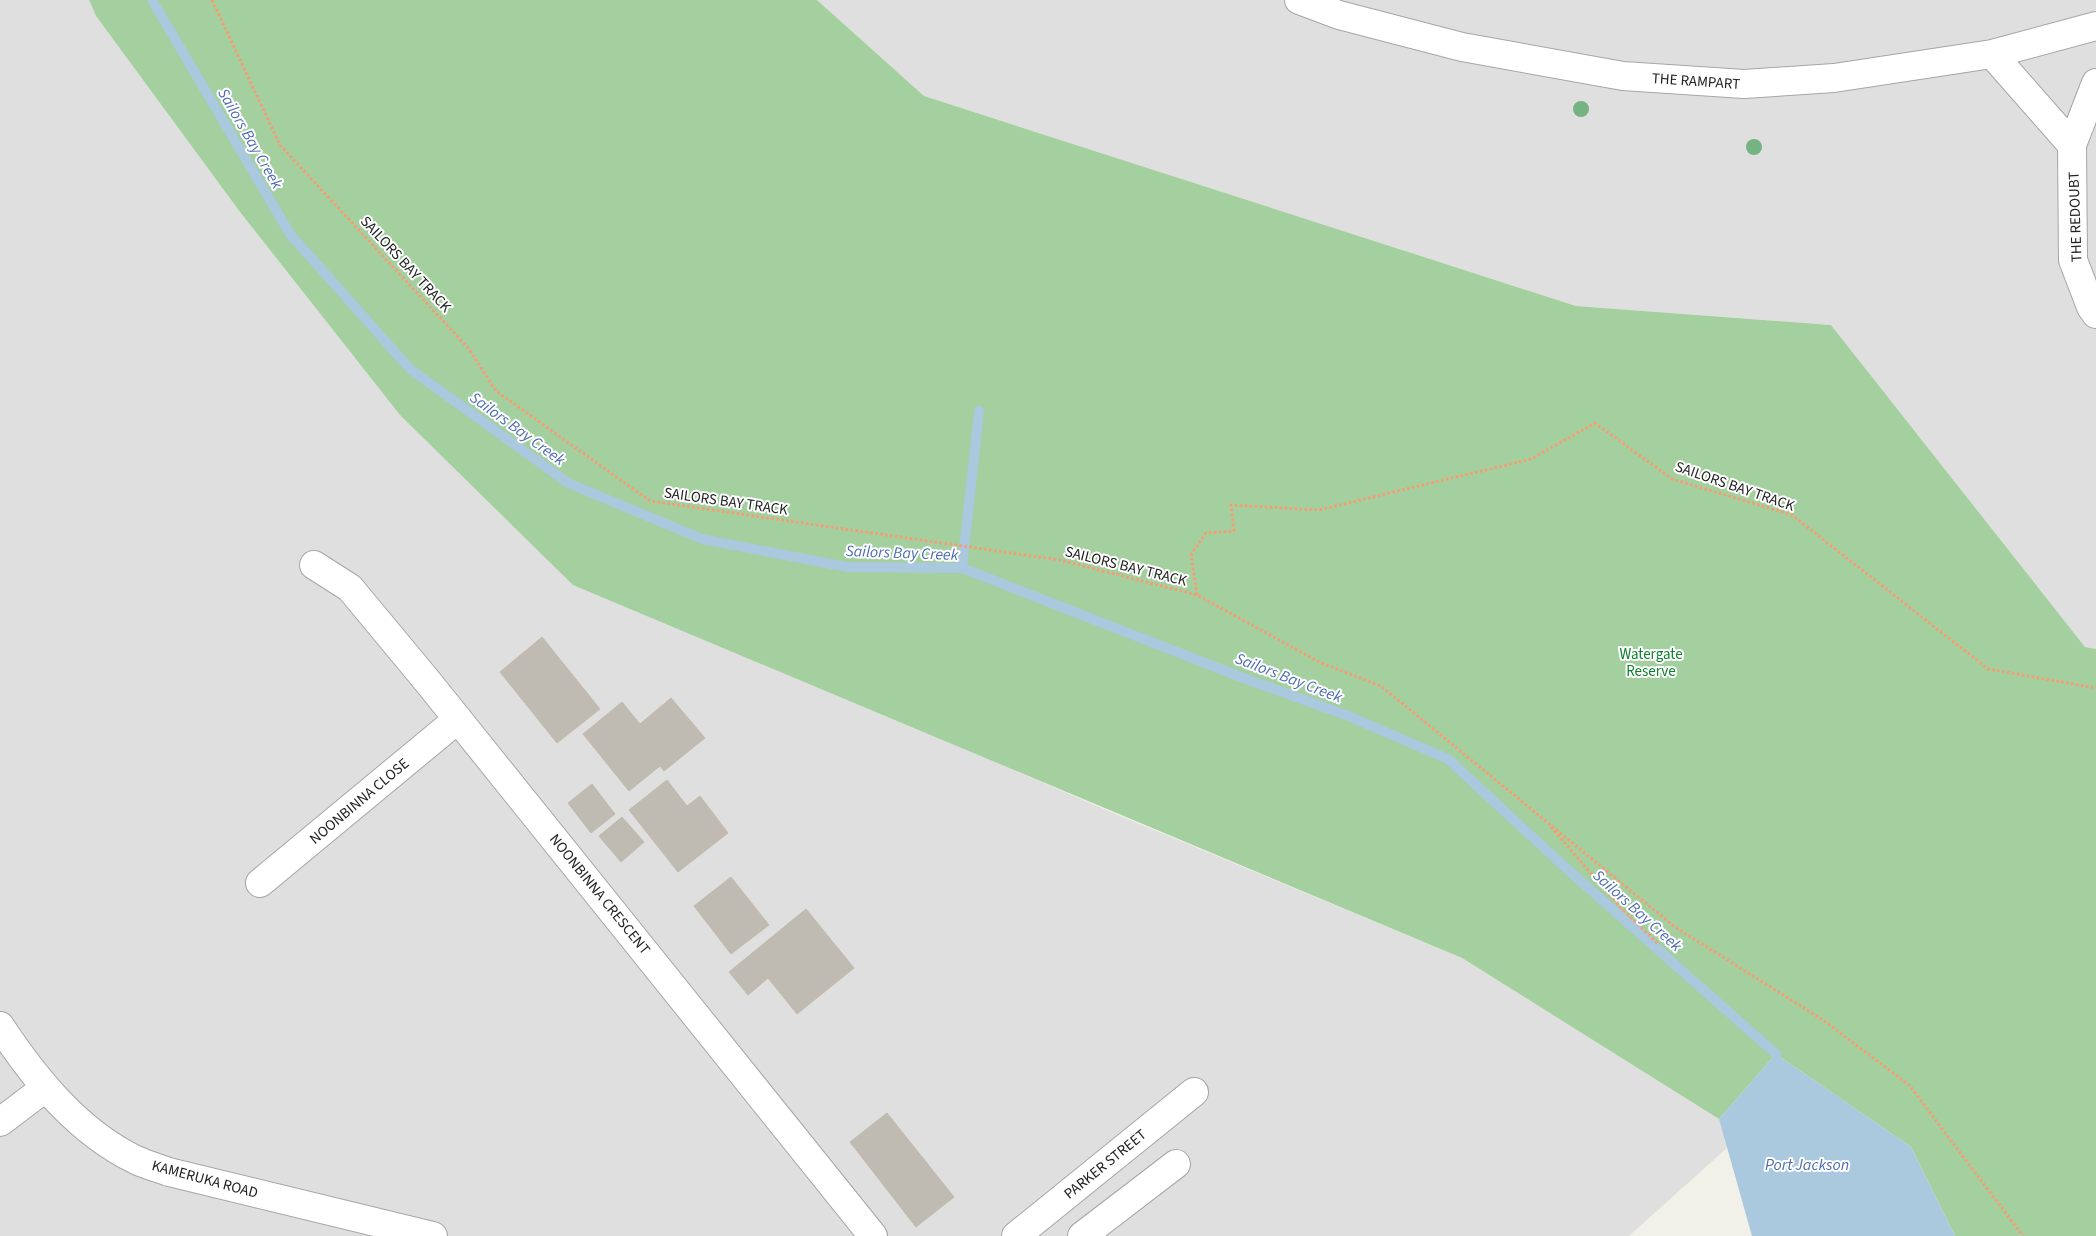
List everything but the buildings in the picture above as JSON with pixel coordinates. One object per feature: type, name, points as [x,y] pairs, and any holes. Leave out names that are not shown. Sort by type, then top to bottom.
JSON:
[{"type":"street","name":"THE RAMPART","points":[[1299,0],[1339,15],[1462,48],[1623,76],[1744,84],[1834,78],[1992,54],[2096,26]]},
{"type":"street","points":[[1992,54],[2072,146]]},
{"type":"street","name":"THE REDOUBT","points":[[2096,83],[2072,146],[2073,260],[2091,307],[2096,314]]},
{"type":"street","name":"NOONBINNA CRESCENT","points":[[314,566],[350,588],[458,719],[873,1236]]},
{"type":"street","name":"NOONBINNA CLOSE","points":[[260,884],[458,719]]},
{"type":"street","name":"KAMERUKA ROAD","points":[[0,1026],[45,1088],[104,1141],[136,1160],[169,1172],[433,1236]]},
{"type":"street","points":[[0,1122],[45,1088]]},
{"type":"street","name":"PARKER STREET","points":[[1016,1236],[1194,1092]]},
{"type":"street","points":[[1082,1236],[1176,1164]]},
{"type":"path","name":"SAILORS BAY TRACK","points":[[212,0],[280,145],[469,348],[496,391],[650,501],[1060,560],[1198,595],[1190,555],[1206,533],[1234,531],[1231,505],[1319,510],[1531,459],[1595,423],[1672,479],[1792,515],[1988,669],[2096,688]]},
{"type":"path","points":[[1198,595],[1322,663],[1381,686],[1675,927],[1823,1020],[1910,1086],[2024,1236]]},
{"type":"path","points":[[1546,820],[1621,908],[1657,944]]},
{"type":"shaded area","points":[[0,0],[89,0],[96,16],[240,212],[400,415],[849,699],[1113,813],[1462,958],[1719,1119],[1728,1147],[1629,1236],[0,1236]]},
{"type":"shaded area","points":[[817,0],[2096,0],[2096,649],[2085,647],[1831,325],[1576,306],[924,96]]},
{"type":"green space","name":"Watergate Reserve","points":[[89,0],[817,0],[924,96],[1576,306],[1831,325],[2085,647],[2096,649],[2096,1236],[1955,1236],[1911,1147],[1776,1054],[1719,1119],[1462,958],[573,585],[400,415],[240,212],[96,16]]},
{"type":"water","name":"Port Jackson","points":[[1776,1054],[1911,1147],[1955,1236],[1752,1236],[1719,1119]]},
{"type":"waterway","name":"Sailors Bay Creek","points":[[152,0],[290,234],[410,369],[568,483],[702,539],[847,567],[962,568],[1246,679],[1346,715],[1448,759],[1567,869],[1776,1054]]},
{"type":"waterway","points":[[962,568],[979,411]]}]
